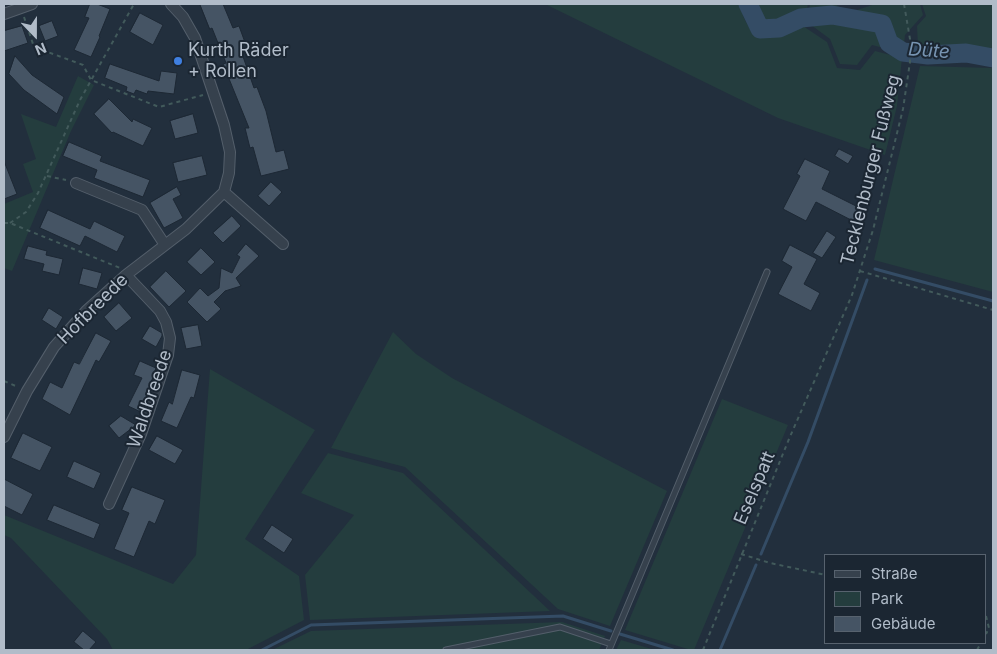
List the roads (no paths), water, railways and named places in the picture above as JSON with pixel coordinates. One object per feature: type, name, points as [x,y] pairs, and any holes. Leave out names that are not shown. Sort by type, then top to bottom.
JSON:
[{"type":"street","points":[[171,4],[183,17],[195,38],[224,125],[230,152],[229,173],[224,192],[266,227],[283,244]]},
{"type":"street","points":[[4,14],[26,5]]},
{"type":"street","points":[[76,183],[142,210],[165,245]]},
{"type":"street","name":"Hofbreede","points":[[4,437],[27,391],[54,347],[86,311],[126,276],[186,230],[224,192]]},
{"type":"street","name":"Waldbreede","points":[[109,504],[140,434],[168,355],[170,338],[166,322],[160,311],[126,276]]},
{"type":"lane","points":[[609,650],[767,272]]},
{"type":"lane","points":[[446,650],[560,627],[611,644]]},
{"type":"waterway","name":"Düte","points":[[748,4],[760,29],[779,28],[801,18],[832,15],[882,24],[889,43],[903,52],[928,55],[966,53],[993,58]]},
{"type":"waterway","points":[[875,269],[993,301]]},
{"type":"waterway","points":[[761,554],[808,442],[867,280]]},
{"type":"waterway","points":[[720,650],[756,565]]},
{"type":"waterway","points":[[262,650],[311,625],[563,616],[611,631]]},
{"type":"waterway","points":[[620,634],[673,650]]},
{"type":"place","name":"Kurth Räder + Rollen","points":[[178,61]]}]
